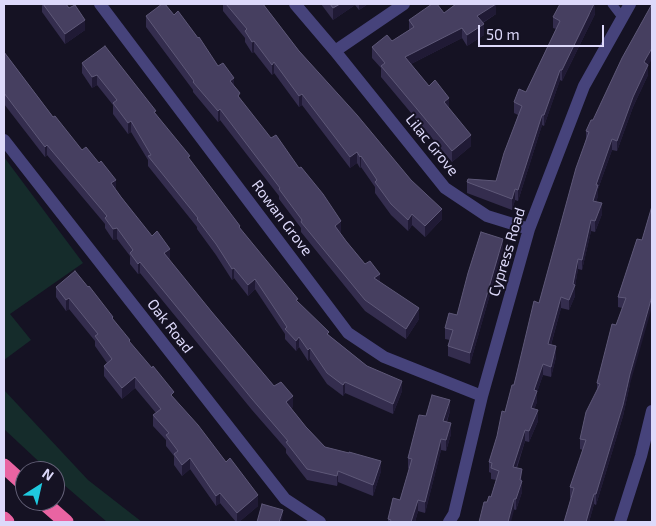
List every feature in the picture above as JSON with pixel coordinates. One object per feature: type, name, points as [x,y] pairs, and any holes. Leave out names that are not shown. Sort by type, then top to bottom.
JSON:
[{"type":"highway","points":[[4,466],[15,476]]},
{"type":"highway","points":[[53,511],[66,522]]},
{"type":"highway","points":[[4,519],[7,522]]},
{"type":"street","name":"Rowan Grove","points":[[100,4],[348,333],[384,358],[482,396]]},
{"type":"street","name":"Lilac Grove","points":[[295,4],[335,50],[445,188],[487,216],[529,230]]},
{"type":"street","points":[[335,50],[404,4]]},
{"type":"street","name":"Cypress Road","points":[[449,522],[454,514],[482,396],[529,230],[584,86],[630,4]]},
{"type":"street","name":"Oak Road","points":[[4,140],[285,499],[320,522]]},
{"type":"street","points":[[620,522],[646,458],[652,411]]},
{"type":"lane","points":[[612,4],[622,17]]},
{"type":"green space","points":[[4,157],[83,263],[10,314],[31,340],[4,360]]},
{"type":"green space","points":[[4,390],[88,480],[142,522],[107,522],[65,486],[65,461],[38,461],[4,429]]},
{"type":"building","points":[[43,4],[66,4],[69,8],[75,5],[85,20],[65,34]]},
{"type":"building","points":[[162,4],[165,4],[174,15],[178,11],[199,37],[218,66],[223,63],[234,78],[230,81],[240,93],[238,96],[271,138],[276,135],[299,168],[301,167],[323,194],[341,221],[335,226],[346,241],[365,264],[370,261],[380,274],[374,278],[419,308],[406,329],[365,300],[301,222],[302,220],[280,188],[220,109],[218,111],[193,82],[146,16]]},
{"type":"building","points":[[226,4],[263,4],[299,51],[357,115],[411,180],[442,209],[425,226],[412,214],[408,220],[391,204],[375,182],[377,180],[361,156],[357,152],[350,157],[302,94],[299,96],[274,62],[272,65],[254,41],[252,42],[245,31],[247,29]]},
{"type":"building","points":[[330,4],[340,4],[333,8]]},
{"type":"building","points":[[432,4],[437,4],[444,13],[456,4],[496,4],[477,16],[484,24],[467,35],[462,28],[405,57],[429,86],[435,80],[449,98],[444,102],[471,135],[452,151],[381,66],[385,63],[372,47],[387,35],[392,41],[414,27],[409,20]]},
{"type":"building","points":[[560,4],[594,4],[562,70],[560,70],[544,115],[542,115],[518,190],[515,189],[512,199],[467,182],[468,179],[496,181],[504,153],[522,106],[514,102],[519,89],[526,92],[560,21],[553,17]]},
{"type":"building","points":[[652,4],[652,48],[644,62],[648,65],[633,97],[617,141],[612,139],[596,185],[598,185],[593,201],[602,203],[595,221],[591,220],[582,260],[578,259],[573,284],[575,285],[569,300],[561,297],[548,344],[556,346],[551,367],[543,364],[534,390],[537,391],[531,408],[538,410],[529,431],[525,430],[513,467],[522,469],[520,480],[522,481],[516,499],[514,499],[508,522],[479,522],[484,502],[487,502],[489,496],[491,497],[499,471],[491,468],[492,463],[489,462],[502,411],[505,412],[512,385],[514,385],[534,301],[539,303],[576,168],[589,132],[586,131],[622,58]]},
{"type":"building","points":[[105,46],[156,111],[154,112],[190,156],[188,157],[239,227],[298,299],[296,300],[329,332],[327,334],[367,366],[402,381],[393,404],[345,382],[343,385],[327,373],[310,348],[308,350],[299,337],[296,341],[285,329],[287,327],[255,279],[248,285],[234,268],[232,269],[198,218],[148,156],[151,155],[131,121],[128,123],[113,103],[117,100],[97,75],[92,77],[82,63]]},
{"type":"building","points":[[4,52],[53,117],[55,116],[82,150],[86,147],[99,163],[101,161],[116,180],[111,183],[121,197],[152,236],[157,231],[170,249],[164,253],[274,386],[281,382],[293,396],[286,402],[306,427],[325,447],[381,461],[373,485],[338,471],[337,476],[307,469],[286,442],[288,441],[140,262],[138,264],[130,253],[133,250],[117,228],[113,229],[105,218],[107,216],[47,145],[45,147],[4,93]]},
{"type":"building","points":[[652,206],[652,296],[623,405],[586,522],[564,522],[574,488],[570,487],[586,440],[580,439],[586,412],[600,384],[597,383],[612,324],[616,325],[626,298],[618,297],[637,239],[642,240]]},
{"type":"building","points":[[481,232],[503,239],[470,353],[448,346],[453,330],[445,328],[449,313],[457,315]]},
{"type":"building","points":[[75,271],[113,317],[129,341],[174,392],[171,395],[198,425],[226,462],[230,458],[258,495],[237,513],[220,493],[216,496],[190,458],[182,465],[174,454],[178,451],[166,435],[169,433],[153,415],[161,409],[135,377],[122,388],[104,366],[112,359],[95,336],[98,334],[69,298],[66,300],[56,287]]},
{"type":"building","points":[[432,395],[450,400],[443,421],[451,423],[446,440],[441,439],[425,502],[418,500],[411,522],[390,522],[391,520],[388,519],[393,498],[400,500],[412,459],[408,458],[419,415],[426,416]]},
{"type":"building","points":[[262,504],[283,510],[279,522],[257,522]]}]
